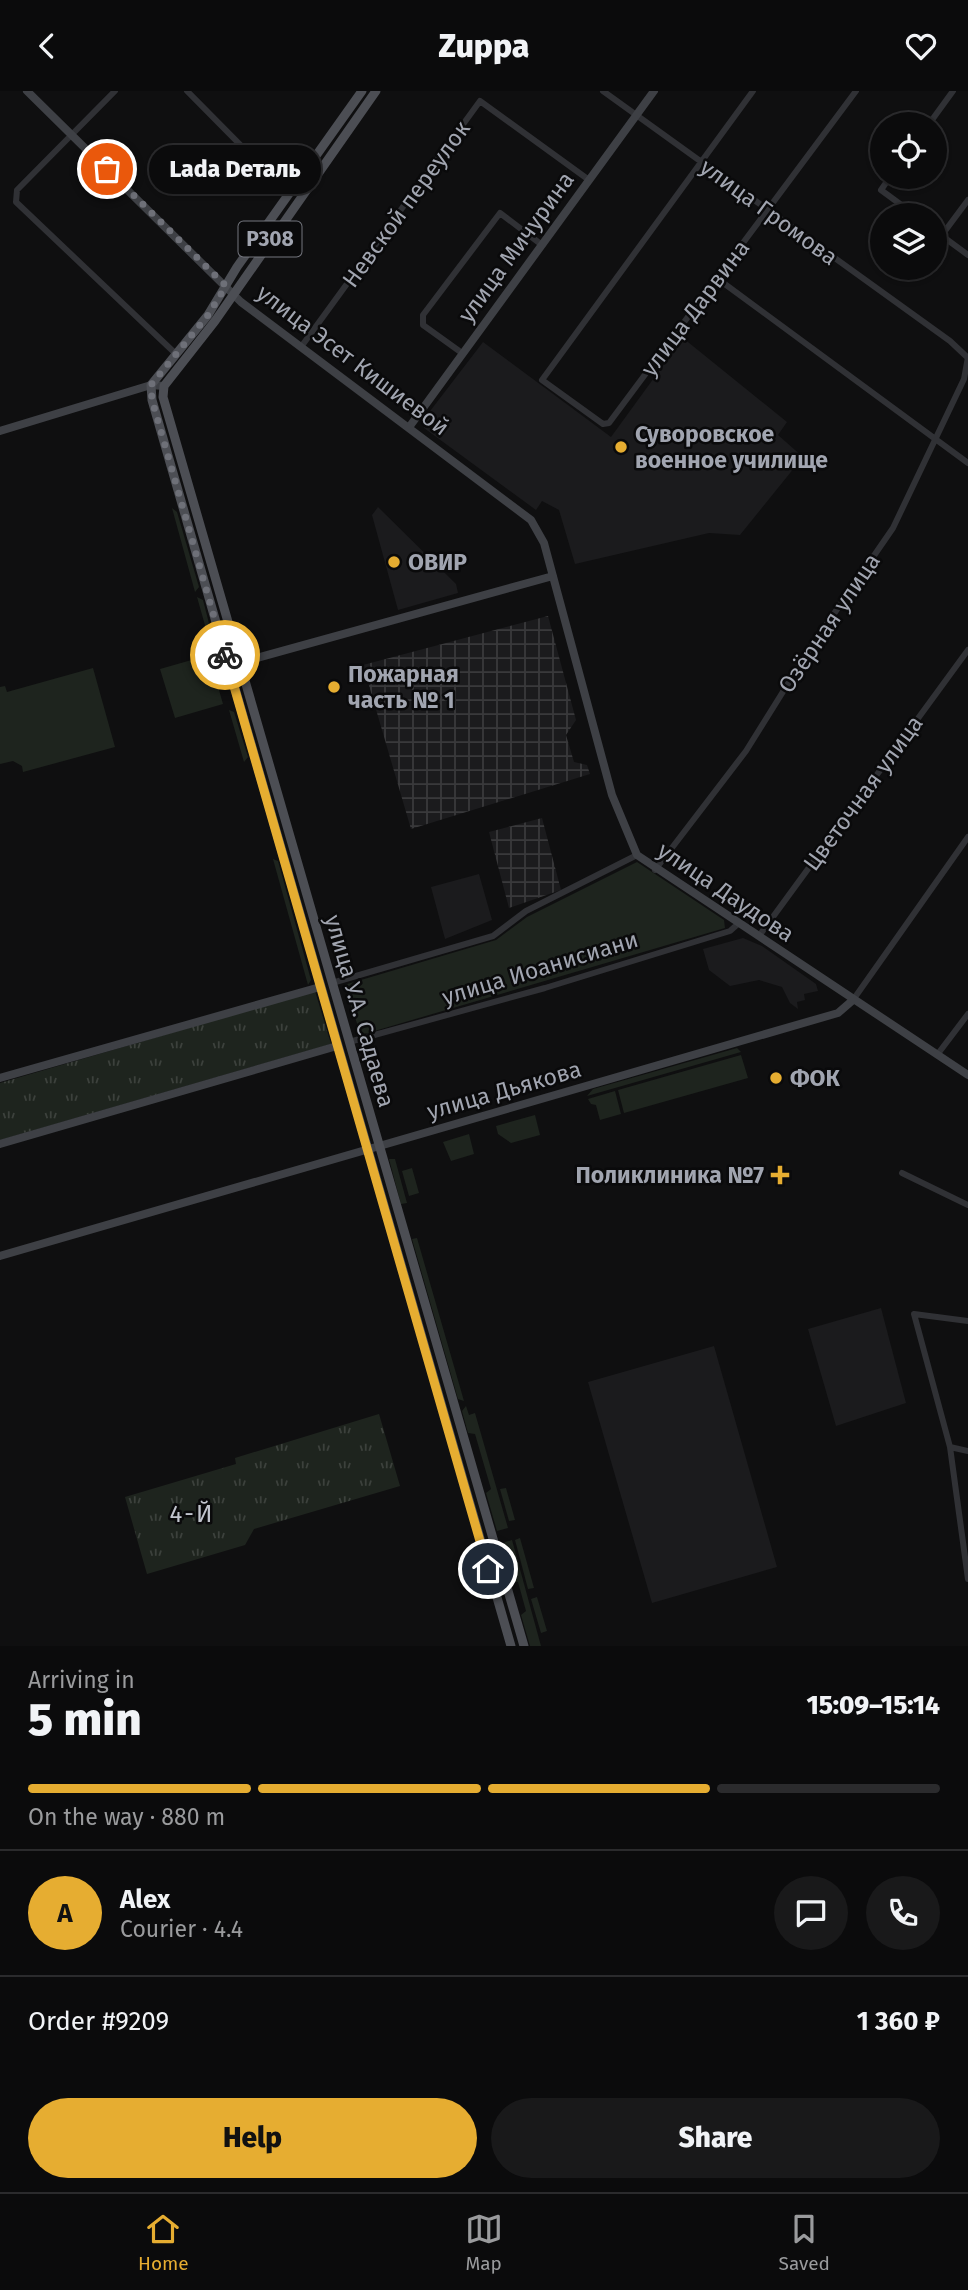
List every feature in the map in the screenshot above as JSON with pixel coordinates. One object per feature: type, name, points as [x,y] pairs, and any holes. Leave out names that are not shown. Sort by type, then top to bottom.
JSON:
[{"type":"main road","name":"P308","points":[[151,385],[208,315],[362,91]]},
{"type":"main road","name":"P308","points":[[164,386],[233,294],[376,91]]},
{"type":"main road","name":"улица У.А. Садаева","points":[[151,385],[155,413],[510,1646]]},
{"type":"main road","name":"улица У.А. Садаева","points":[[164,386],[163,397],[524,1646]]},
{"type":"street","name":"улица Эсет Кишиевой","points":[[27,91],[233,294],[531,520],[544,543],[553,576]]},
{"type":"street","points":[[115,91],[17,190],[16,202],[177,355]]},
{"type":"street","points":[[187,91],[289,194]]},
{"type":"street","name":"улица Громова","points":[[603,91],[950,341],[968,358]]},
{"type":"street","name":"улица Мичурина","points":[[410,426],[654,91]]},
{"type":"street","points":[[701,162],[753,91]]},
{"type":"street","name":"улица Дарвина","points":[[701,162],[542,380],[603,424],[609,422],[718,279],[856,91]]},
{"type":"street","points":[[938,112],[953,91]]},
{"type":"street","name":"Невской переулок","points":[[301,347],[480,101],[589,180]]},
{"type":"street","points":[[882,189],[899,203]]},
{"type":"street","points":[[947,230],[968,201]]},
{"type":"street","points":[[462,353],[423,325],[423,315],[500,213],[542,245]]},
{"type":"street","points":[[947,238],[968,255]]},
{"type":"street","points":[[718,279],[968,463]]},
{"type":"street","name":"Озёрная улица","points":[[655,870],[746,751],[809,650],[893,528],[964,379],[968,358]]},
{"type":"street","points":[[0,431],[151,385],[164,386]]},
{"type":"street","points":[[228,666],[553,576]]},
{"type":"street","name":"улица Даудова","points":[[553,576],[612,795],[637,855],[655,870],[968,1075]]},
{"type":"street","name":"Цветочная улица","points":[[759,936],[968,650]]},
{"type":"street","points":[[853,1000],[968,837]]},
{"type":"street","name":"улица Иоанисиани","points":[[332,983],[493,936],[526,911],[637,855]]},
{"type":"street","name":"улица Иоанисиани","points":[[349,1042],[545,988],[730,931],[739,923]]},
{"type":"street","points":[[0,1078],[320,987]]},
{"type":"street","name":"улица Дьякова","points":[[0,1255],[838,1013],[853,1000]]},
{"type":"street","points":[[937,1055],[968,1014]]},
{"type":"street","points":[[0,1144],[337,1046]]},
{"type":"street","points":[[902,1173],[968,1205]]},
{"type":"street","points":[[968,1321],[914,1314],[950,1447],[968,1579]]},
{"type":"street","points":[[950,1447],[968,1451]]},
{"type":"shaded area","name":"Суворовское военное училище","points":[[683,338],[787,422],[778,435],[803,457],[740,535],[709,533],[575,564],[559,510],[542,501],[536,510],[424,428],[424,419],[483,342],[611,437]]},
{"type":"shaded area","points":[[378,507],[456,584],[458,593],[398,610],[372,515]]},
{"type":"shaded area","points":[[548,616],[576,720],[566,735],[574,762],[587,765],[590,774],[411,829],[363,665]]},
{"type":"shaded area","points":[[542,818],[561,890],[509,908],[489,832]]},
{"type":"shaded area","points":[[479,874],[492,920],[445,939],[431,887]]},
{"type":"shaded area","points":[[743,938],[762,946],[816,984],[818,991],[804,994],[805,1000],[797,1002],[798,1009],[790,1003],[782,987],[759,980],[730,986],[709,970],[703,949]]},
{"type":"shaded area","points":[[881,1308],[906,1403],[836,1426],[808,1329]]},
{"type":"shaded area","points":[[714,1346],[777,1567],[652,1603],[588,1382]]},
{"type":"green space","points":[[172,508],[177,512],[199,587],[195,592]]},
{"type":"green space","points":[[197,597],[203,600],[213,639],[210,643]]},
{"type":"green space","points":[[209,655],[223,704],[175,718],[160,669]]},
{"type":"green space","points":[[93,668],[115,747],[23,772],[22,766],[13,761],[0,764],[0,687],[5,686],[7,692]]},
{"type":"green space","points":[[229,710],[234,712],[248,757],[244,762]]},
{"type":"green space","points":[[273,859],[278,861],[311,980],[308,985]]},
{"type":"green space","points":[[637,862],[724,920],[725,928],[361,1035],[344,985],[496,940],[527,917]]},
{"type":"green space","points":[[315,991],[331,1044],[0,1140],[0,1083]]},
{"type":"green space","points":[[737,1048],[741,1052],[587,1096],[593,1089]]},
{"type":"green space","points":[[741,1055],[748,1078],[624,1113],[618,1090]]},
{"type":"green space","points":[[615,1091],[621,1114],[600,1120],[596,1105],[591,1104],[588,1099]]},
{"type":"green space","points":[[535,1115],[540,1135],[511,1143],[498,1134],[496,1126]]},
{"type":"green space","points":[[469,1134],[474,1154],[451,1161],[443,1142]]},
{"type":"green space","points":[[389,1159],[395,1159],[407,1203],[401,1204]]},
{"type":"green space","points":[[412,1168],[419,1193],[409,1196],[402,1171]]},
{"type":"green space","points":[[417,1238],[464,1401],[458,1399],[412,1239]]},
{"type":"green space","points":[[466,1406],[469,1415],[475,1413],[508,1528],[497,1531],[486,1493],[491,1489],[475,1434],[468,1433],[462,1411]]},
{"type":"green space","points":[[379,1414],[400,1486],[254,1529],[245,1545],[147,1574],[125,1497],[236,1464],[235,1458]]},
{"type":"green space","points":[[506,1488],[515,1520],[509,1521],[500,1489]]},
{"type":"green space","points":[[520,1538],[534,1588],[528,1589],[515,1540]]},
{"type":"green space","points":[[512,1540],[541,1646],[530,1646],[521,1615],[526,1611],[518,1582],[511,1581],[502,1548],[505,1542]]},
{"type":"green space","points":[[537,1597],[547,1631],[541,1633],[531,1599]]},
{"type":"way so far","points":[[107,169],[226,286],[184,347],[151,385],[152,400],[225,655]]},
{"type":"place","name":"Lada Dеталь","points":[[107,169]]},
{"type":"place","name":"Суворовское военное училище","points":[[621,447]]},
{"type":"place","name":"ОВИР","points":[[394,562]]},
{"type":"place","name":"Пожарная часть № 1","points":[[334,687]]},
{"type":"place","name":"ФОК","points":[[776,1078]]},
{"type":"place","name":"Поликлиника №7","points":[[780,1175]]},
{"type":"district","name":"4-Й","points":[[192,1514]]},
{"type":"route","points":[[225,655],[488,1569]]}]
